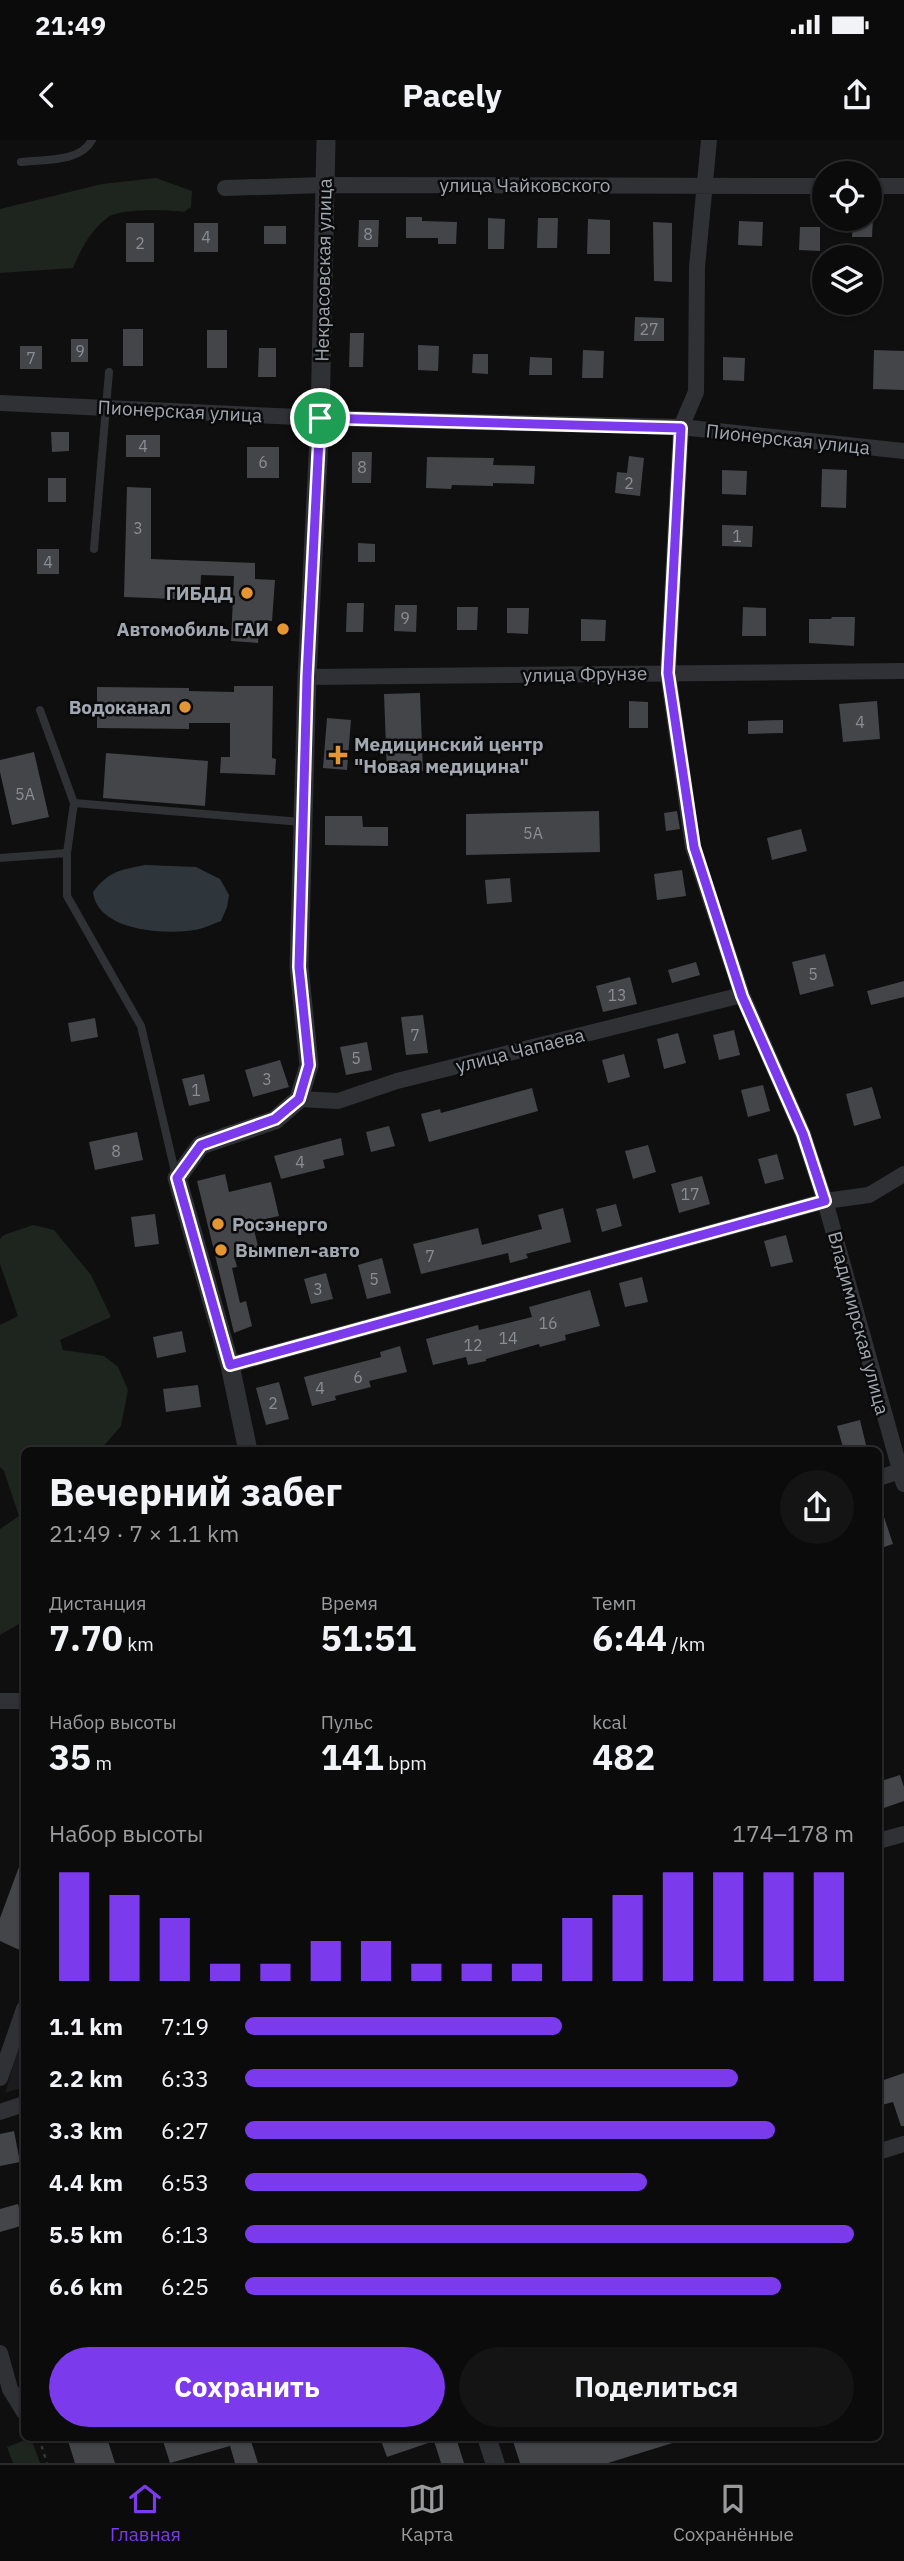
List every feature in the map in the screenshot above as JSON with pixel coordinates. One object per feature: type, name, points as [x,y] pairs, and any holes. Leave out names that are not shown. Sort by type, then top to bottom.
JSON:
[{"type":"street","name":"Некрасовская улица","points":[[299,1099],[309,1065],[299,967],[307,677],[320,418],[326,140]]},
{"type":"street","name":"Владимирская улица","points":[[709,140],[697,267],[696,392],[681,428],[668,673],[694,847],[742,996],[803,1134],[825,1201],[903,1475]]},
{"type":"street","name":"улица Чайковского","points":[[225,188],[325,185],[812,186]]},
{"type":"street","points":[[882,186],[904,186]]},
{"type":"street","name":"Пионерская улица","points":[[0,403],[320,418],[681,428],[904,452]]},
{"type":"street","name":"улица Фрунзе","points":[[307,677],[904,671]]},
{"type":"street","name":"улица Чапаева","points":[[299,1099],[338,1101],[397,1081],[742,996]]},
{"type":"street","points":[[247,1447],[230,1365],[177,1178],[201,1145],[275,1119],[299,1099]]},
{"type":"street","points":[[230,1365],[825,1201],[869,1195],[904,1174]]},
{"type":"street","points":[[882,1478],[903,1475]]},
{"type":"street","points":[[0,1701],[21,1702]]},
{"type":"street","points":[[882,1840],[904,1834]]},
{"type":"street","points":[[0,2078],[21,2018]]},
{"type":"street","points":[[0,2112],[21,2105]]},
{"type":"street","points":[[882,2151],[904,2144]]},
{"type":"street","points":[[0,2353],[10,2389],[21,2407]]},
{"type":"street","points":[[487,2441],[495,2463]]},
{"type":"lane","points":[[22,162],[76,155],[87,149],[92,140]]},
{"type":"lane","points":[[94,549],[109,372]]},
{"type":"lane","points":[[40,710],[74,803],[67,853],[67,896],[141,1026],[177,1178]]},
{"type":"lane","points":[[74,803],[305,822]]},
{"type":"lane","points":[[0,858],[67,853]]},
{"type":"path","points":[[40,2441],[47,2463]]},
{"type":"shaded area","points":[[156,178],[192,191],[191,207],[184,212],[133,211],[107,218],[87,241],[73,268],[0,273],[0,209],[102,184]]},
{"type":"shaded area","points":[[145,865],[196,867],[220,879],[229,895],[221,921],[197,929],[167,932],[134,928],[106,915],[97,905],[93,892],[104,880],[116,873]]},
{"type":"shaded area","points":[[33,1225],[54,1230],[91,1275],[111,1317],[60,1340],[63,1350],[104,1356],[118,1367],[128,1390],[121,1426],[103,1447],[21,1447],[21,1623],[0,1635],[0,1529],[19,1516],[4,1471],[0,1467],[0,1325],[18,1316],[0,1264],[0,1239],[4,1235]]},
{"type":"shaded area","points":[[21,2038],[21,2088],[5,2093]]},
{"type":"shaded area","points":[[23,2441],[32,2441],[40,2463],[13,2463],[7,2447]]},
{"type":"building","points":[[406,217],[422,217],[422,221],[457,222],[456,244],[438,244],[438,238],[406,238]]},
{"type":"building","points":[[488,218],[505,219],[504,249],[488,249]]},
{"type":"building","points":[[538,218],[558,218],[557,248],[537,248]]},
{"type":"building","points":[[588,219],[610,220],[610,254],[587,254]]},
{"type":"building","points":[[359,220],[379,220],[378,247],[358,247]]},
{"type":"building","points":[[739,221],[763,222],[762,246],[738,245]]},
{"type":"building","points":[[653,222],[672,223],[672,282],[654,281]]},
{"type":"building","points":[[126,223],[154,223],[154,262],[126,262]]},
{"type":"building","points":[[194,223],[218,223],[218,252],[194,252]]},
{"type":"building","points":[[264,226],[286,226],[286,244],[264,244]]},
{"type":"building","points":[[800,227],[812,227],[812,231],[820,231],[820,245],[812,245],[812,251],[799,250]]},
{"type":"building","points":[[852,231],[872,231],[872,237],[852,237]]},
{"type":"building","points":[[635,317],[664,318],[664,341],[634,341]]},
{"type":"building","points":[[123,329],[143,329],[143,366],[123,366]]},
{"type":"building","points":[[207,330],[227,330],[227,368],[207,368]]},
{"type":"building","points":[[350,333],[364,333],[363,367],[349,367]]},
{"type":"building","points":[[71,339],[88,339],[88,362],[71,362]]},
{"type":"building","points":[[418,345],[439,346],[438,371],[418,370]]},
{"type":"building","points":[[20,346],[42,346],[42,369],[20,369]]},
{"type":"building","points":[[259,348],[276,348],[276,377],[258,377]]},
{"type":"building","points":[[583,350],[604,351],[603,378],[582,378]]},
{"type":"building","points":[[874,350],[904,351],[904,390],[873,389]]},
{"type":"building","points":[[473,354],[488,354],[488,374],[472,373]]},
{"type":"building","points":[[530,357],[552,358],[552,375],[529,375]]},
{"type":"building","points":[[723,357],[745,358],[744,381],[723,380]]},
{"type":"building","points":[[51,432],[69,432],[69,451],[52,452]]},
{"type":"building","points":[[126,435],[160,435],[160,457],[126,457]]},
{"type":"building","points":[[247,447],[279,447],[279,478],[247,478]]},
{"type":"building","points":[[352,452],[372,452],[371,483],[352,483]]},
{"type":"building","points":[[629,456],[644,458],[640,496],[615,493],[617,472],[627,473]]},
{"type":"building","points":[[427,457],[494,458],[493,465],[535,466],[534,484],[493,483],[493,486],[452,485],[451,489],[426,488]]},
{"type":"building","points":[[822,469],[847,470],[846,508],[821,507]]},
{"type":"building","points":[[722,470],[747,471],[746,495],[722,494]]},
{"type":"building","points":[[48,478],[66,478],[66,502],[48,502]]},
{"type":"building","points":[[127,487],[151,488],[151,559],[255,563],[255,579],[275,580],[272,621],[260,620],[258,643],[231,641],[234,576],[201,575],[200,600],[124,597]]},
{"type":"building","points":[[722,525],[753,526],[752,547],[722,546]]},
{"type":"building","points":[[358,543],[375,544],[375,562],[358,562]]},
{"type":"building","points":[[37,549],[59,549],[59,574],[37,574]]},
{"type":"building","points":[[347,603],[364,603],[363,632],[346,632]]},
{"type":"building","points":[[395,605],[417,605],[416,632],[394,631]]},
{"type":"building","points":[[457,607],[478,607],[477,630],[457,630]]},
{"type":"building","points":[[743,607],[766,608],[766,636],[742,636]]},
{"type":"building","points":[[507,608],[529,608],[528,634],[507,633]]},
{"type":"building","points":[[855,617],[854,646],[809,643],[809,619]]},
{"type":"building","points":[[581,619],[606,620],[605,641],[581,641]]},
{"type":"building","name":"Водоканал","points":[[234,686],[273,686],[272,758],[276,759],[275,775],[220,773],[221,757],[230,757],[230,723],[189,723],[189,729],[97,728],[97,687],[189,688],[189,691],[234,692]]},
{"type":"building","points":[[420,693],[423,771],[387,773],[384,694]]},
{"type":"building","points":[[629,701],[648,702],[648,728],[629,728]]},
{"type":"building","points":[[877,701],[880,739],[843,742],[839,704]]},
{"type":"building","points":[[327,718],[351,720],[347,770],[323,768]]},
{"type":"building","points":[[783,720],[783,733],[748,734],[748,721]]},
{"type":"building","points":[[34,752],[49,817],[12,825],[0,772],[0,760]]},
{"type":"building","points":[[106,753],[208,761],[205,806],[103,798]]},
{"type":"building","points":[[599,811],[600,852],[466,855],[466,814]]},
{"type":"building","points":[[677,811],[680,829],[666,831],[664,813]]},
{"type":"building","points":[[325,816],[362,816],[363,827],[388,827],[388,846],[325,845]]},
{"type":"building","points":[[801,829],[807,851],[772,860],[767,838]]},
{"type":"building","points":[[682,870],[686,896],[657,900],[654,874]]},
{"type":"building","points":[[510,878],[512,902],[487,904],[485,880]]},
{"type":"building","points":[[825,954],[834,986],[800,995],[792,962]]},
{"type":"building","points":[[696,962],[700,975],[672,983],[668,970]]},
{"type":"building","points":[[630,977],[637,1004],[603,1012],[596,986]]},
{"type":"building","points":[[904,981],[904,997],[871,1005],[867,991]]},
{"type":"building","points":[[423,1015],[428,1053],[406,1055],[401,1017]]},
{"type":"building","points":[[95,1018],[98,1037],[71,1042],[68,1023]]},
{"type":"building","points":[[734,1030],[740,1055],[719,1060],[713,1035]]},
{"type":"building","points":[[678,1033],[686,1063],[664,1069],[657,1039]]},
{"type":"building","points":[[367,1042],[372,1070],[346,1075],[340,1047]]},
{"type":"building","points":[[624,1054],[630,1077],[608,1083],[602,1060]]},
{"type":"building","points":[[280,1060],[289,1087],[253,1097],[245,1070]]},
{"type":"building","points":[[204,1074],[210,1101],[189,1106],[182,1079]]},
{"type":"building","points":[[763,1085],[770,1111],[748,1117],[741,1090]]},
{"type":"building","points":[[872,1087],[881,1118],[854,1126],[846,1094]]},
{"type":"building","points":[[532,1088],[538,1111],[429,1142],[421,1114],[440,1109],[441,1113]]},
{"type":"building","points":[[389,1126],[395,1146],[371,1152],[366,1132]]},
{"type":"building","points":[[137,1132],[143,1160],[95,1170],[89,1142]]},
{"type":"building","points":[[341,1138],[344,1155],[323,1160],[325,1168],[281,1179],[274,1156]]},
{"type":"building","points":[[648,1145],[656,1172],[633,1179],[625,1151]]},
{"type":"building","points":[[777,1154],[784,1179],[765,1184],[758,1159]]},
{"type":"building","points":[[225,1174],[229,1192],[271,1182],[279,1216],[252,1222],[260,1254],[235,1259],[237,1267],[232,1268],[240,1303],[246,1301],[252,1326],[234,1333],[197,1181]]},
{"type":"building","points":[[702,1176],[710,1204],[679,1213],[671,1184]]},
{"type":"building","points":[[616,1204],[622,1226],[602,1232],[596,1209]]},
{"type":"building","points":[[563,1208],[571,1242],[526,1254],[528,1258],[510,1263],[508,1253],[421,1274],[413,1244],[478,1228],[482,1245],[542,1229],[538,1215]]},
{"type":"building","points":[[155,1214],[159,1244],[135,1247],[131,1217]]},
{"type":"building","points":[[786,1235],[793,1262],[771,1267],[764,1241]]},
{"type":"building","points":[[382,1258],[391,1293],[367,1299],[358,1265]]},
{"type":"building","points":[[326,1273],[333,1299],[311,1304],[304,1279]]},
{"type":"building","points":[[642,1277],[648,1302],[625,1307],[619,1283]]},
{"type":"building","points":[[590,1290],[600,1326],[565,1335],[566,1340],[540,1347],[539,1344],[486,1361],[468,1365],[466,1357],[433,1365],[426,1339],[478,1325],[479,1330],[532,1317],[529,1307]]},
{"type":"building","points":[[182,1331],[186,1352],[157,1358],[153,1337]]},
{"type":"building","points":[[400,1346],[407,1372],[369,1381],[371,1387],[335,1396],[336,1400],[312,1406],[304,1377],[381,1357],[380,1352]]},
{"type":"building","points":[[279,1382],[289,1419],[266,1425],[256,1388]]},
{"type":"building","points":[[198,1385],[201,1407],[166,1412],[163,1389]]},
{"type":"building","points":[[860,1420],[866,1445],[843,1447],[837,1426]]},
{"type":"building","points":[[882,1511],[893,1544],[882,1548]]},
{"type":"building","points":[[900,1775],[904,1787],[904,1801],[882,1809],[882,1781]]},
{"type":"building","points":[[21,1861],[21,1951],[0,1941],[0,1918]]},
{"type":"building","points":[[904,2073],[904,2126],[901,2126],[893,2102],[882,2105],[882,2081]]},
{"type":"building","points":[[14,2131],[20,2162],[0,2166],[0,2134]]},
{"type":"building","points":[[18,2204],[21,2226],[0,2232],[0,2209]]},
{"type":"building","points":[[68,2441],[108,2441],[115,2463],[75,2463]]},
{"type":"building","points":[[163,2441],[251,2441],[258,2463],[235,2463],[230,2446],[170,2463]]},
{"type":"building","points":[[381,2441],[434,2441],[387,2457]]},
{"type":"building","points":[[434,2441],[457,2441],[464,2463],[441,2463]]},
{"type":"building","points":[[513,2441],[679,2441],[608,2463],[520,2463]]},
{"type":"place","name":"ГИБДД","points":[[247,593]]},
{"type":"place","name":"Автомобиль ГАИ","points":[[283,629]]},
{"type":"place","name":"Водоканал","points":[[185,707]]},
{"type":"place","name":"Медицинский центр \"Новая медицина\"","points":[[338,755]]},
{"type":"place","name":"Росэнерго","points":[[218,1224]]},
{"type":"place","name":"Вымпел-авто","points":[[221,1250]]},
{"type":"route","points":[[320,418],[681,428],[668,673],[694,847],[742,996],[803,1134],[825,1201],[230,1365],[177,1178],[201,1145],[275,1119],[299,1099],[309,1065],[299,967],[307,677],[320,418]]}]
